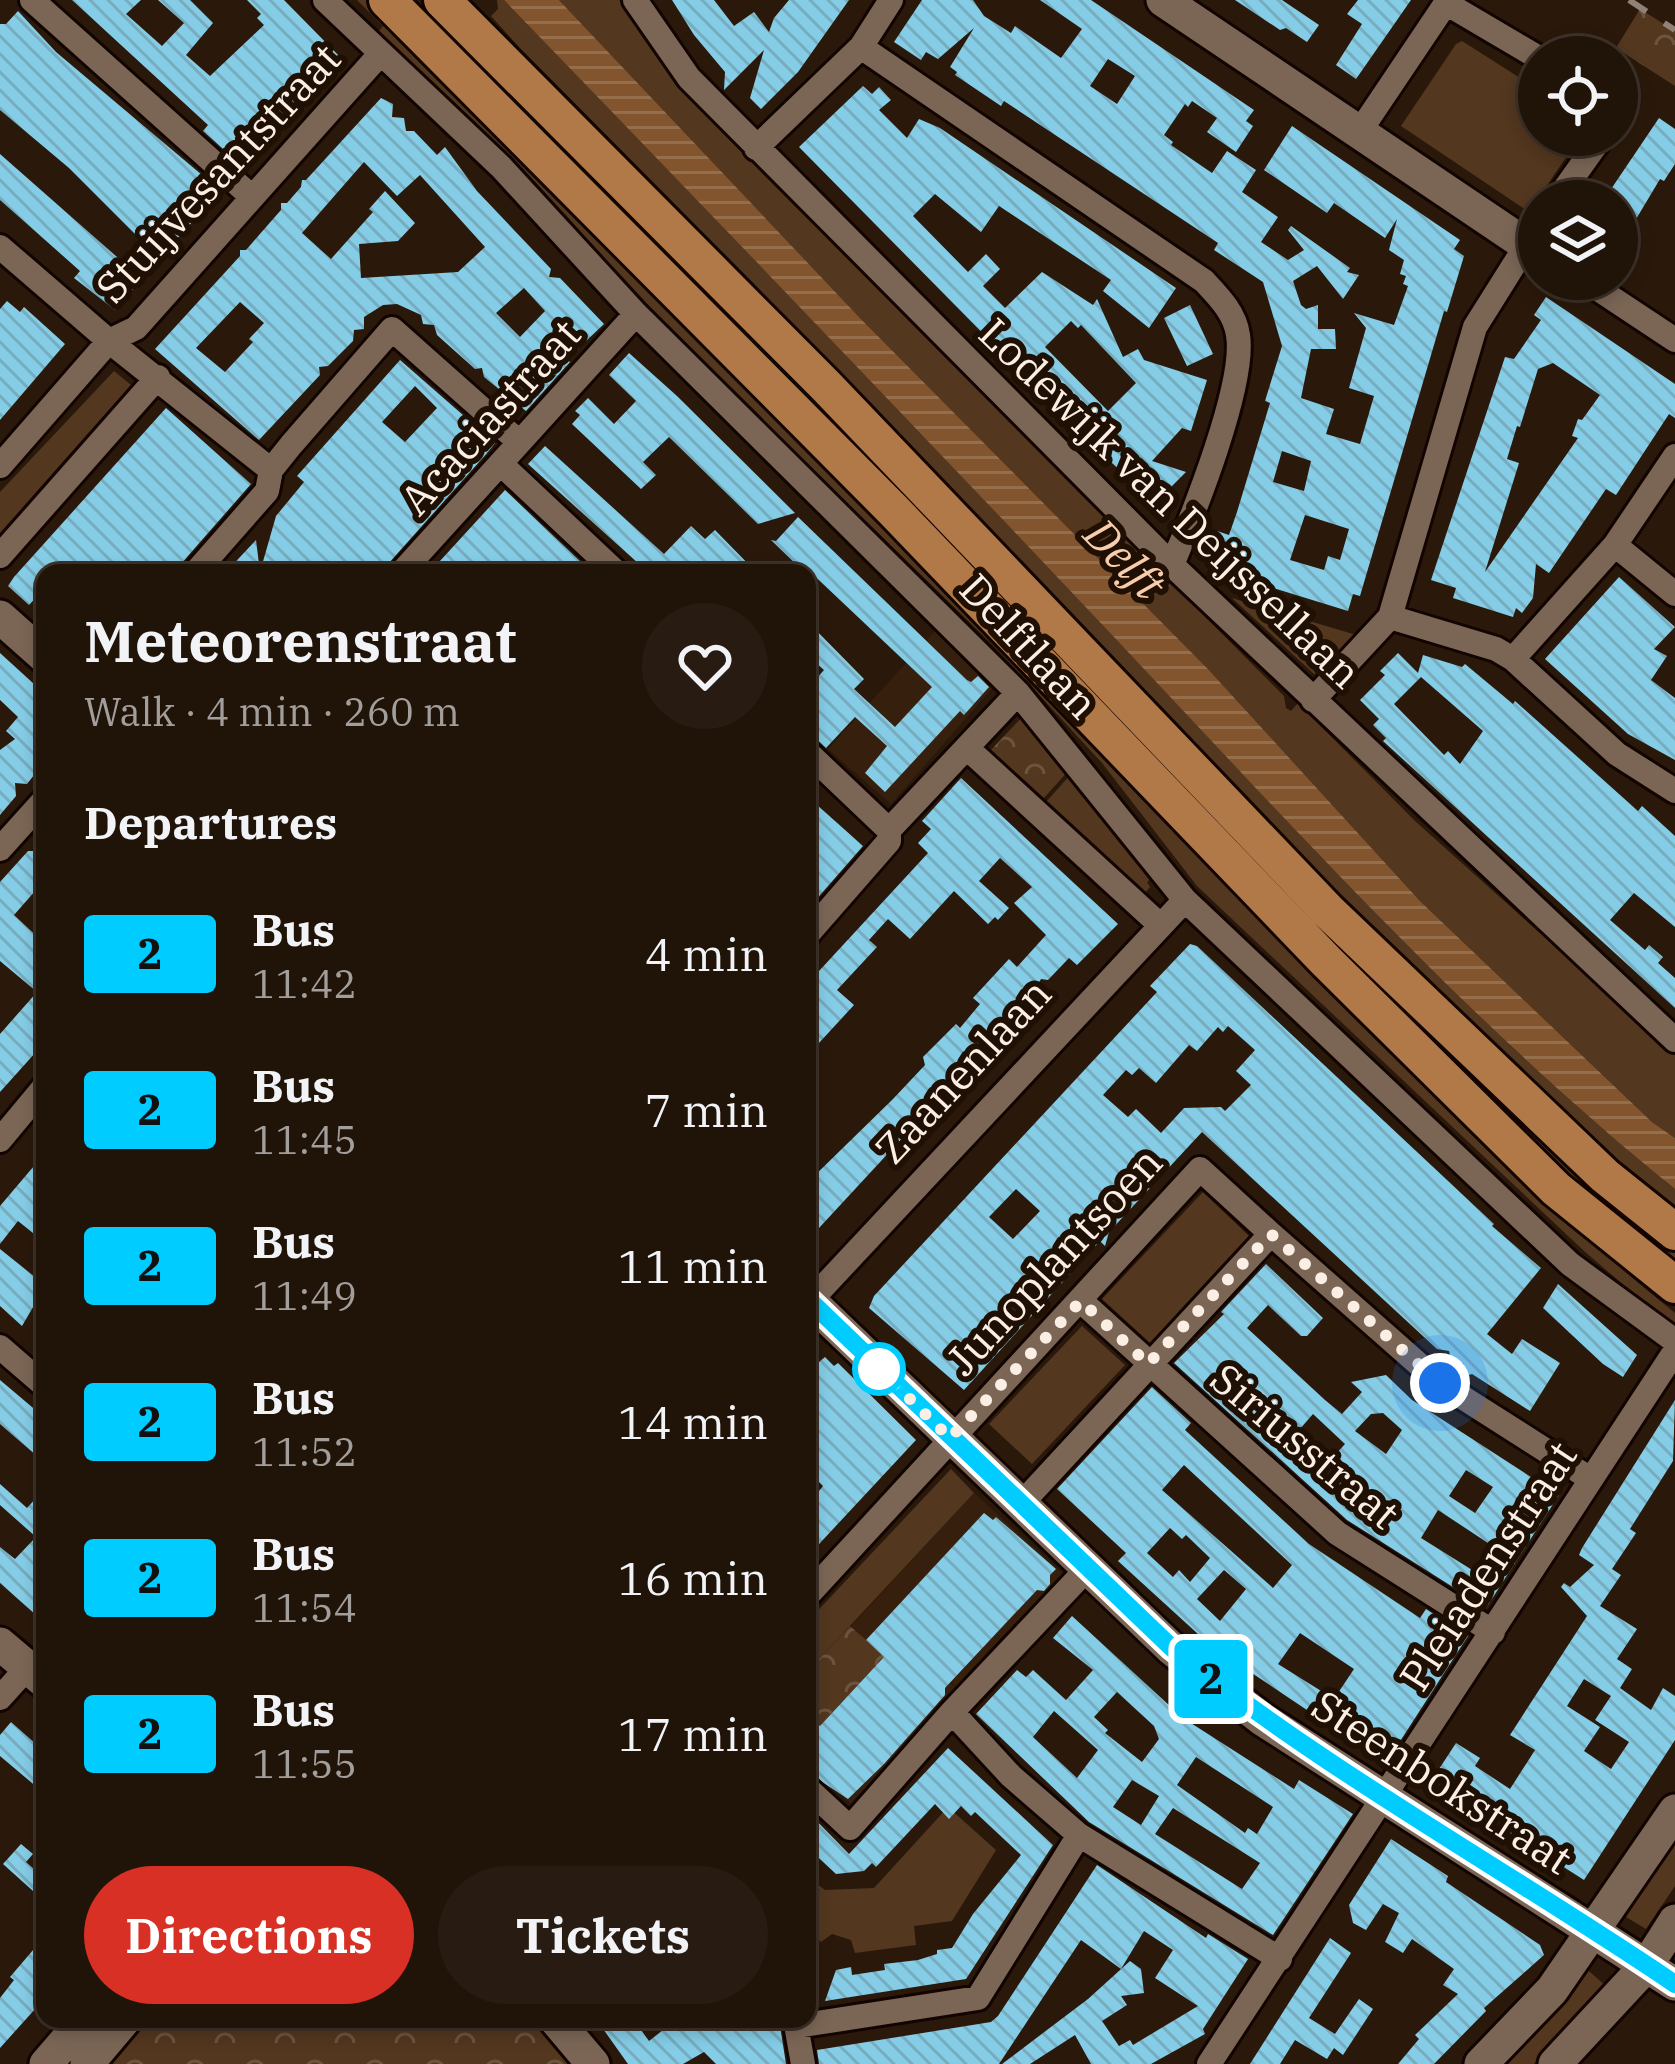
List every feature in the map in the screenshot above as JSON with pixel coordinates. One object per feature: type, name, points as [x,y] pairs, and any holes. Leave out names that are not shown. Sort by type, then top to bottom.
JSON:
[{"type":"main road","name":"Delftlaan","points":[[387,0],[894,512],[1326,962],[1556,1189],[1675,1285]]},
{"type":"main road","name":"Delftlaan","points":[[450,3],[826,386],[1328,910],[1605,1176],[1675,1232]]},
{"type":"street","points":[[32,0],[252,197]]},
{"type":"street","name":"Delftlaan","points":[[326,0],[501,167],[636,314],[1018,693],[1185,900],[1570,1264],[1675,1341]]},
{"type":"street","name":"Lodewijk van Deijssellaan","points":[[635,0],[689,78],[1172,565],[1675,1040]]},
{"type":"street","points":[[756,148],[861,47],[891,0]]},
{"type":"street","points":[[1163,0],[1358,134],[1518,231]]},
{"type":"street","name":"Delftlaan","points":[[421,36],[450,3]]},
{"type":"street","points":[[1358,134],[1444,6],[1518,45]]},
{"type":"street","points":[[861,47],[1204,281],[1225,303],[1238,329],[1240,361],[1200,496],[1172,565]]},
{"type":"street","name":"Stuijvesantstraat","points":[[0,466],[109,341],[136,328],[381,53]]},
{"type":"street","points":[[0,247],[271,470]]},
{"type":"street","points":[[1313,700],[1390,617],[1475,327],[1518,264]]},
{"type":"street","points":[[1615,300],[1675,340]]},
{"type":"street","name":"Acaciastraat","points":[[409,564],[636,314]]},
{"type":"street","points":[[203,564],[267,491],[271,470],[392,329],[518,441]]},
{"type":"street","points":[[0,556],[158,377]]},
{"type":"street","points":[[1513,659],[1616,544],[1675,457]]},
{"type":"street","points":[[501,464],[607,564]]},
{"type":"street","points":[[1616,544],[1675,594]]},
{"type":"street","points":[[0,617],[36,649]]},
{"type":"street","points":[[1390,617],[1496,649],[1513,659],[1617,754],[1675,791]]},
{"type":"street","points":[[816,925],[889,842],[889,830],[1018,693]]},
{"type":"street","points":[[967,748],[1160,925]]},
{"type":"street","points":[[816,761],[889,830]]},
{"type":"street","points":[[0,849],[36,809]]},
{"type":"street","name":"Zaanenlaan","points":[[816,1293],[1185,900]]},
{"type":"street","points":[[0,1140],[36,1097]]},
{"type":"street","name":"Junoplantsoen","points":[[816,1586],[1200,1169],[1271,1234]]},
{"type":"street","points":[[1021,1504],[1271,1234],[1440,1383],[1589,1478]]},
{"type":"street","name":"Siriusstraat","points":[[1081,1301],[1337,1533],[1493,1632]]},
{"type":"street","points":[[816,1310],[1088,1568],[850,1828],[816,1796]]},
{"type":"street","points":[[0,1348],[36,1378]]},
{"type":"street","name":"Pleiadenstraat","points":[[1209,2064],[1675,1351]]},
{"type":"street","name":"Steenbokstraat","points":[[1088,1568],[1172,1648],[1226,1691],[1384,1800],[1661,1975]]},
{"type":"street","points":[[0,1644],[36,1675],[0,1698]]},
{"type":"street","points":[[952,1712],[1011,1776],[1079,1834],[1280,1960]]},
{"type":"street","points":[[1481,2064],[1552,1990],[1675,1811]]},
{"type":"street","points":[[816,2019],[978,1998],[1079,1834]]},
{"type":"street","points":[[1555,2064],[1661,1975],[1675,1921]]},
{"type":"street","points":[[46,2064],[77,2028]]},
{"type":"street","points":[[87,2064],[117,2028]]},
{"type":"street","points":[[563,2028],[593,2064]]},
{"type":"street","points":[[797,2028],[803,2064]]},
{"type":"shaded area","points":[[504,0],[559,0],[860,318],[1208,669],[1420,901],[1652,1122],[1675,1138],[1675,1189],[1526,1060],[1385,922]]},
{"type":"shaded area","points":[[936,630],[994,686],[891,804],[828,749]]},
{"type":"shaded area","points":[[974,1493],[1063,1574],[958,1688],[902,1637],[958,1690],[851,1804],[816,1772],[816,1664]]},
{"type":"green space","points":[[357,0],[366,0],[750,387],[1463,1122],[1675,1313],[1675,1329],[1584,1251],[1197,886],[1102,763],[994,646],[643,304],[405,57],[374,37],[383,26]]},
{"type":"green space","points":[[497,0],[504,0],[736,239],[1388,925],[1528,1061],[1675,1189],[1675,1212],[1580,1135],[1406,972],[815,354],[755,285],[519,47],[491,16],[498,9]]},
{"type":"green space","points":[[559,0],[619,0],[686,95],[1284,696],[1286,708],[1291,711],[1298,703],[1415,821],[1675,1054],[1675,1138],[1652,1122],[1420,901],[1208,669],[860,318]]},
{"type":"green space","points":[[1640,9],[1675,31],[1675,86],[1638,62],[1638,36],[1623,36]]},
{"type":"green space","points":[[1462,41],[1518,77],[1518,156],[1567,156],[1551,180],[1518,180],[1518,205],[1401,126]]},
{"type":"green space","points":[[480,56],[1675,1246],[1675,1262],[1516,1136],[470,67]]},
{"type":"green space","points":[[114,371],[131,385],[0,533],[0,492]]},
{"type":"green space","points":[[1232,598],[1363,637],[1314,674]]},
{"type":"green space","points":[[1022,717],[1070,769],[1042,800],[990,751]]},
{"type":"green space","points":[[1072,773],[1154,876],[1144,894],[1045,803]]},
{"type":"green space","points":[[1203,1192],[1249,1236],[1150,1343],[1102,1299]]},
{"type":"green space","points":[[1082,1326],[1125,1365],[1032,1464],[989,1424]]},
{"type":"green space","points":[[951,1469],[974,1493],[816,1662],[816,1612]]},
{"type":"green space","points":[[850,1626],[885,1657],[820,1726],[816,1722],[816,1662]]},
{"type":"green space","points":[[948,1807],[996,1850],[952,1921],[914,1926],[916,1945],[855,1953],[851,1940],[832,1934],[821,1942],[816,1937],[816,1883],[825,1890],[874,1888]]},
{"type":"green space","points":[[1675,1841],[1675,1886],[1646,1929],[1626,1917]]},
{"type":"green space","points":[[1589,1971],[1607,1987],[1534,2064],[1500,2064]]},
{"type":"green space","points":[[142,2028],[544,2028],[573,2064],[109,2064]]},
{"type":"building","points":[[72,0],[141,0],[126,14],[162,46],[184,23],[158,0],[190,0],[213,23],[186,55],[210,76],[264,25],[257,18],[261,14],[247,0],[284,0],[343,60],[243,167],[203,131],[208,125]]},
{"type":"building","points":[[672,0],[714,0],[734,26],[754,12],[769,32],[789,0],[849,0],[798,72],[761,109],[750,98],[764,50],[724,90],[725,72]]},
{"type":"building","points":[[922,0],[973,0],[984,16],[1011,33],[1015,26],[1061,58],[1082,29],[1040,0],[1091,0],[1254,110],[1246,121],[1253,126],[1236,152],[1207,132],[1217,118],[1192,101],[1164,135],[1212,173],[1227,151],[1256,170],[1242,192],[1278,217],[1261,242],[1288,260],[1304,250],[1288,230],[1291,226],[1350,268],[1347,272],[1359,275],[1343,299],[1317,266],[1293,281],[1301,305],[1306,309],[1318,305],[1318,329],[1335,329],[1336,349],[1311,349],[1301,398],[1334,409],[1326,434],[1360,444],[1374,396],[1349,388],[1366,328],[1354,313],[1394,325],[1408,286],[1403,284],[1406,276],[1400,274],[1404,260],[1389,250],[1397,219],[1385,238],[1334,203],[1327,213],[1264,170],[1292,126],[1460,240],[1454,249],[1464,256],[1360,596],[1353,594],[1348,611],[1228,574],[1228,569],[1208,559],[1217,531],[1229,535],[1237,512],[1282,346],[1263,282],[1214,250],[1218,243],[1004,101],[1001,106],[955,75],[950,67],[974,28],[938,59],[926,52],[921,60],[894,42]],"holes":[[[1108,59],[1135,76],[1117,104],[1090,86]],[[1282,451],[1311,461],[1304,491],[1273,482]],[[1305,515],[1349,529],[1340,560],[1328,556],[1324,570],[1290,560]]]},
{"type":"building","points":[[1235,0],[1282,0],[1319,25],[1307,42]]},
{"type":"building","points":[[1358,0],[1411,0],[1356,79],[1336,65],[1362,24],[1347,14]]},
{"type":"building","points":[[18,11],[56,52],[221,191],[159,258],[69,168],[0,110],[0,24]]},
{"type":"building","points":[[863,86],[872,94],[879,87],[891,100],[879,110],[907,138],[919,119],[940,128],[1176,288],[1149,328],[1103,291],[1111,280],[999,206],[981,232],[935,194],[913,216],[968,272],[986,254],[1000,269],[983,286],[1005,308],[1042,272],[1093,305],[1097,299],[1123,357],[1138,349],[1144,360],[1207,380],[1191,431],[1182,428],[1152,461],[1186,472],[1155,503],[799,147]],"holes":[[[1071,321],[1078,328],[1081,325],[1136,383],[1108,411],[1045,347]]]},
{"type":"building","points":[[381,98],[393,104],[392,117],[404,118],[406,131],[414,131],[437,155],[445,147],[477,191],[551,269],[549,277],[560,278],[604,324],[567,359],[570,362],[526,411],[484,377],[482,368],[475,369],[437,335],[434,325],[423,324],[421,315],[397,304],[383,305],[364,317],[364,329],[354,330],[353,341],[328,366],[319,367],[320,375],[259,440],[155,349]],"holes":[[[364,162],[397,196],[420,175],[485,247],[458,272],[361,278],[359,244],[398,241],[415,223],[385,191],[369,209],[373,212],[331,259],[302,233]],[[524,288],[545,311],[520,337],[496,313]],[[240,302],[264,323],[225,372],[196,348]]]},
{"type":"building","points":[[1659,118],[1675,129],[1675,164],[1638,216],[1638,180],[1617,180],[1638,156]]},
{"type":"building","points":[[0,154],[142,279],[115,310],[74,278],[80,271],[0,200]]},
{"type":"building","points":[[1544,300],[1550,300],[1675,384],[1675,418],[1669,414],[1616,495],[1606,489],[1549,573],[1536,564],[1533,598],[1522,613],[1516,608],[1513,617],[1453,598],[1456,588],[1431,580],[1505,357],[1514,359],[1541,320],[1534,315]],"holes":[[[1553,363],[1600,395],[1582,420],[1578,419],[1572,436],[1578,438],[1485,572],[1519,463],[1507,459],[1538,369]]]},
{"type":"building","points":[[7,301],[20,312],[24,307],[65,344],[0,420],[0,309]]},
{"type":"building","points":[[1190,305],[1213,354],[1187,366],[1164,318]]},
{"type":"building","points":[[629,353],[795,513],[758,524],[669,437],[643,462],[656,475],[641,489],[572,424],[580,415],[575,411],[588,398],[614,424],[636,401],[609,375]]},
{"type":"building","points":[[400,360],[495,443],[388,564],[262,564],[276,516],[304,482],[297,476]],"holes":[[[415,386],[437,408],[405,442],[382,422]]]},
{"type":"building","points":[[166,408],[251,484],[181,564],[36,564],[36,598],[29,605],[8,586]]},
{"type":"building","points":[[545,446],[664,554],[691,526],[705,539],[715,530],[748,564],[639,564],[528,464]]},
{"type":"building","points":[[505,490],[582,563],[581,564],[437,564]]},
{"type":"building","points":[[798,517],[967,680],[978,676],[989,687],[964,715],[960,711],[885,792],[865,773],[887,746],[855,717],[826,748],[816,739],[816,679],[824,670],[816,663],[816,630],[864,679],[854,689],[895,727],[932,687],[816,577],[816,564],[796,564],[771,540],[776,541]]},
{"type":"building","points":[[256,540],[259,564],[233,564]]},
{"type":"building","points":[[1619,577],[1675,627],[1654,649],[1667,656],[1651,680],[1675,698],[1675,760],[1628,734],[1545,659]]},
{"type":"building","points":[[0,653],[36,686],[36,772],[27,784],[15,783],[16,796],[0,815],[0,750],[15,739],[6,731],[18,717],[0,700]]},
{"type":"building","points":[[1398,653],[1418,673],[1423,655],[1465,664],[1513,704],[1515,701],[1638,811],[1642,806],[1675,836],[1675,927],[1634,893],[1610,920],[1645,950],[1649,945],[1663,957],[1658,963],[1675,978],[1675,1008],[1383,741],[1386,738],[1373,725],[1379,719],[1360,700],[1385,675],[1380,671]],"holes":[[[1421,677],[1483,731],[1460,764],[1448,751],[1444,755],[1394,704]]]},
{"type":"building","points":[[961,778],[1118,924],[1077,965],[1069,958],[1048,980],[1041,979],[1029,1001],[816,1231],[816,1174],[925,1065],[923,1057],[956,1024],[960,1028],[980,1004],[973,998],[1009,959],[1017,967],[1046,935],[1014,903],[1032,887],[1000,858],[979,881],[1009,908],[998,920],[995,917],[988,924],[954,891],[910,939],[888,919],[869,940],[877,947],[837,990],[854,1005],[816,1046],[816,974],[928,853],[918,843],[931,829],[922,821]]},
{"type":"building","points":[[816,804],[863,846],[816,900]]},
{"type":"building","points":[[28,851],[36,851],[36,890],[14,915],[36,936],[36,991],[0,961],[0,882]]},
{"type":"building","points":[[1190,944],[1197,946],[1541,1268],[1487,1334],[1512,1354],[1522,1339],[1560,1363],[1530,1411],[1472,1374],[1466,1376],[1463,1363],[1452,1364],[1449,1351],[1437,1349],[1202,1132],[1109,1232],[1105,1246],[1100,1241],[964,1390],[869,1308],[874,1296],[1157,992],[1150,986]],"holes":[[[1228,1026],[1255,1050],[1236,1071],[1251,1085],[1225,1111],[1221,1107],[1184,1108],[1161,1133],[1136,1109],[1128,1117],[1103,1095],[1126,1070],[1132,1075],[1139,1068],[1156,1083],[1189,1045],[1197,1051],[1218,1027],[1223,1032]],[[1016,1189],[1040,1211],[1013,1239],[989,1217]]]},
{"type":"building","points":[[36,993],[36,1052],[0,1092],[0,1034]]},
{"type":"building","points":[[36,1164],[36,1230],[33,1233],[18,1221],[0,1244],[0,1206]]},
{"type":"building","points":[[0,1249],[36,1278],[36,1302],[22,1326],[0,1306]]},
{"type":"building","points":[[1266,1264],[1323,1318],[1307,1336],[1301,1336],[1268,1305],[1247,1328],[1342,1414],[1362,1392],[1351,1382],[1386,1375],[1412,1400],[1559,1495],[1486,1608],[1347,1520],[1174,1363],[1224,1314],[1221,1312]],"holes":[[[1383,1413],[1402,1430],[1386,1454],[1355,1431],[1371,1414]],[[1313,1414],[1345,1444],[1324,1467],[1292,1438]],[[1466,1470],[1493,1487],[1475,1513],[1449,1496]],[[1438,1510],[1494,1547],[1477,1573],[1421,1538]]]},
{"type":"building","points":[[1558,1284],[1637,1355],[1623,1377],[1543,1308]]},
{"type":"building","points":[[825,1357],[834,1366],[838,1363],[916,1440],[816,1547],[816,1495],[823,1486],[816,1479],[816,1364]]},
{"type":"building","points":[[0,1380],[36,1410],[36,1455],[0,1424]]},
{"type":"building","points":[[1152,1387],[1191,1423],[1185,1430],[1309,1544],[1420,1618],[1426,1609],[1468,1636],[1386,1763],[1210,1645],[1118,1561],[1126,1553],[1057,1489]],"holes":[[[1184,1465],[1292,1565],[1273,1588],[1162,1490]],[[1170,1528],[1182,1539],[1186,1535],[1210,1558],[1190,1582],[1179,1570],[1173,1577],[1147,1553]],[[1224,1570],[1246,1589],[1220,1621],[1197,1599]],[[1300,1633],[1354,1669],[1334,1699],[1278,1664]]]},
{"type":"building","points":[[1675,1400],[1673,1461],[1630,1529],[1636,1533],[1612,1569],[1621,1575],[1600,1606],[1637,1629],[1617,1659],[1632,1669],[1620,1688],[1651,1710],[1663,1688],[1675,1696],[1675,1740],[1584,1880],[1482,1815],[1474,1819],[1426,1789],[1456,1743],[1480,1758],[1475,1766],[1510,1789],[1535,1750],[1510,1735],[1587,1616],[1561,1587],[1564,1583],[1570,1587],[1594,1565],[1579,1555]],"holes":[[[1584,1679],[1611,1696],[1595,1720],[1629,1742],[1611,1769],[1584,1751],[1600,1727],[1567,1706]]]},
{"type":"building","points":[[0,1484],[27,1508],[36,1498],[36,1537],[0,1505]]},
{"type":"building","points":[[984,1513],[993,1520],[996,1517],[1056,1569],[1044,1591],[1037,1590],[1003,1626],[848,1799],[816,1778],[816,1722],[820,1726],[884,1657],[866,1640]]},
{"type":"building","points":[[36,1537],[36,1615],[0,1583],[0,1547],[15,1559]]},
{"type":"building","points":[[1072,1616],[1183,1718],[1294,1789],[1299,1780],[1353,1814],[1273,1935],[1089,1822],[976,1714],[1017,1670],[1026,1677],[1033,1670],[1066,1700],[1093,1670],[1053,1638]],"holes":[[[1117,1692],[1154,1726],[1159,1739],[1142,1762],[1105,1733],[1108,1730],[1094,1717]],[[1054,1711],[1098,1750],[1077,1778],[1033,1737]],[[1196,1757],[1273,1807],[1257,1834],[1248,1828],[1245,1833],[1177,1785]],[[1132,1780],[1159,1796],[1141,1825],[1113,1807]],[[1173,1808],[1260,1863],[1242,1889],[1155,1834]]]},
{"type":"building","points":[[11,1722],[36,1744],[36,1786],[0,1756],[0,1735]]},
{"type":"building","points":[[948,1748],[1053,1845],[966,1979],[825,2001],[836,1970],[851,1967],[852,1975],[885,1970],[884,1964],[918,1960],[952,1948],[1021,1855],[975,1812],[971,1816],[961,1806],[949,1819],[935,1804],[876,1867],[872,1863],[864,1871],[836,1874],[816,1855],[816,1820],[849,1854]]},
{"type":"building","points":[[1391,1839],[1540,1945],[1544,1955],[1484,2008],[1434,2064],[1398,2064],[1419,2039],[1415,2035],[1458,1994],[1443,1985],[1454,1969],[1412,1939],[1403,1953],[1385,1942],[1399,1913],[1383,1904],[1366,1930],[1353,1923],[1349,1905]]},
{"type":"building","points":[[21,1844],[33,1854],[26,1862],[36,1871],[36,1887],[33,1891],[3,1864]]},
{"type":"building","points":[[1097,1865],[1206,1938],[1208,1934],[1248,1959],[1203,2029],[1205,2034],[1151,2064],[1091,2064],[1075,2035],[1030,2064],[1002,2064],[1088,1999],[1130,1961],[1141,1969],[1144,1993],[1121,1996],[1127,2005],[1102,2021],[1119,2046],[1130,2040],[1133,2045],[1198,2006],[1155,1978],[1173,1950],[1144,1931],[1121,1969],[1081,1940],[999,2064],[819,2064],[817,2050],[991,2022]]},
{"type":"building","points":[[1330,1938],[1351,1953],[1309,2018],[1335,2034],[1359,1999],[1373,2009],[1343,2055],[1334,2048],[1327,2059],[1295,2040],[1280,2064],[1250,2064]]},
{"type":"building","points":[[36,1947],[36,2008],[0,2048],[0,1998],[14,1980],[10,1977]]},
{"type":"building","points":[[602,2028],[640,2028],[649,2041],[666,2028],[780,2028],[786,2064],[716,2064],[704,2052],[683,2064],[628,2064]]},
{"type":"railway","points":[[1629,0],[1675,30]]},
{"type":"bus line","name":"2","points":[[816,1307],[1202,1672],[1354,1780],[1675,1984]]},
{"type":"route","points":[[879,1369],[950,1438],[1081,1301],[1148,1364],[1271,1234],[1440,1383]]},
{"type":"water label","name":"Delft","points":[[1125,559]]}]
